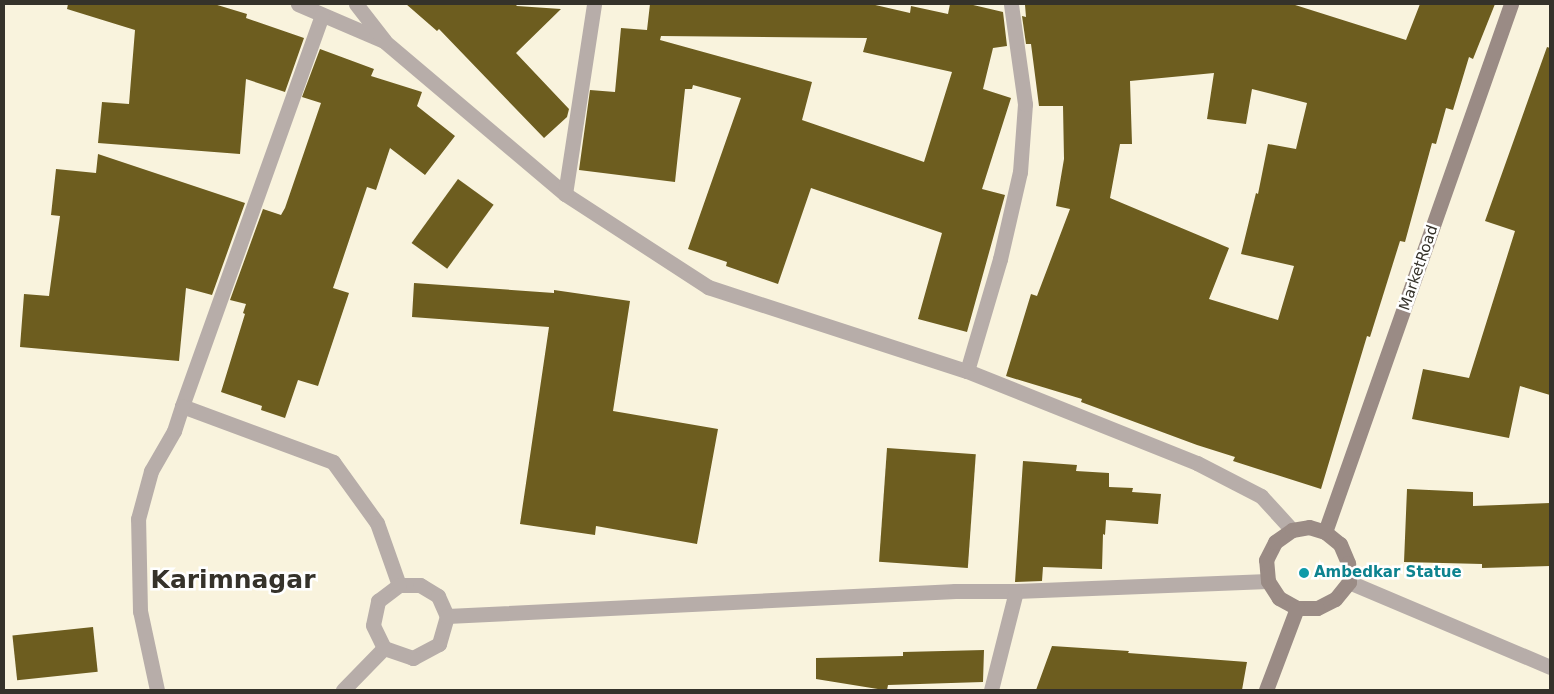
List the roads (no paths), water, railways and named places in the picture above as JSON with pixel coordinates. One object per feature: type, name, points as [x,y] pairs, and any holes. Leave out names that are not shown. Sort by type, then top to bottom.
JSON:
[{"type":"street","points":[[298,4],[384,41]]},
{"type":"street","points":[[356,4],[384,41],[565,194],[708,287],[967,371],[1196,463],[1261,496],[1292,530]]},
{"type":"street","points":[[565,194],[594,4]]},
{"type":"street","points":[[967,371],[1003,250],[1020,172],[1025,104],[1011,4]]},
{"type":"street","name":"MarketRoad","points":[[1325,532],[1511,4]]},
{"type":"street","points":[[157,690],[140,611],[138,519],[151,471],[174,431],[322,15]]},
{"type":"street","points":[[182,406],[333,462],[377,523],[399,585]]},
{"type":"street","points":[[1309,527],[1325,532],[1340,544],[1348,563],[1349,582],[1335,599],[1317,608],[1297,608],[1279,598],[1268,581],[1266,560],[1275,542],[1292,530],[1309,527]]},
{"type":"street","points":[[447,616],[955,590],[1016,591],[1268,581]]},
{"type":"street","points":[[1349,582],[1550,667]]},
{"type":"street","points":[[399,585],[420,585],[438,596],[447,616],[439,644],[413,658],[384,648],[373,625],[378,601],[399,585]]},
{"type":"street","points":[[991,690],[1016,591]]},
{"type":"street","points":[[1266,690],[1297,608]]},
{"type":"street","points":[[343,690],[384,648]]},
{"type":"place","name":"Ambedkar Statue","points":[[1304,573]]},
{"type":"district","name":"Karimnagar","points":[[233,580]]}]
